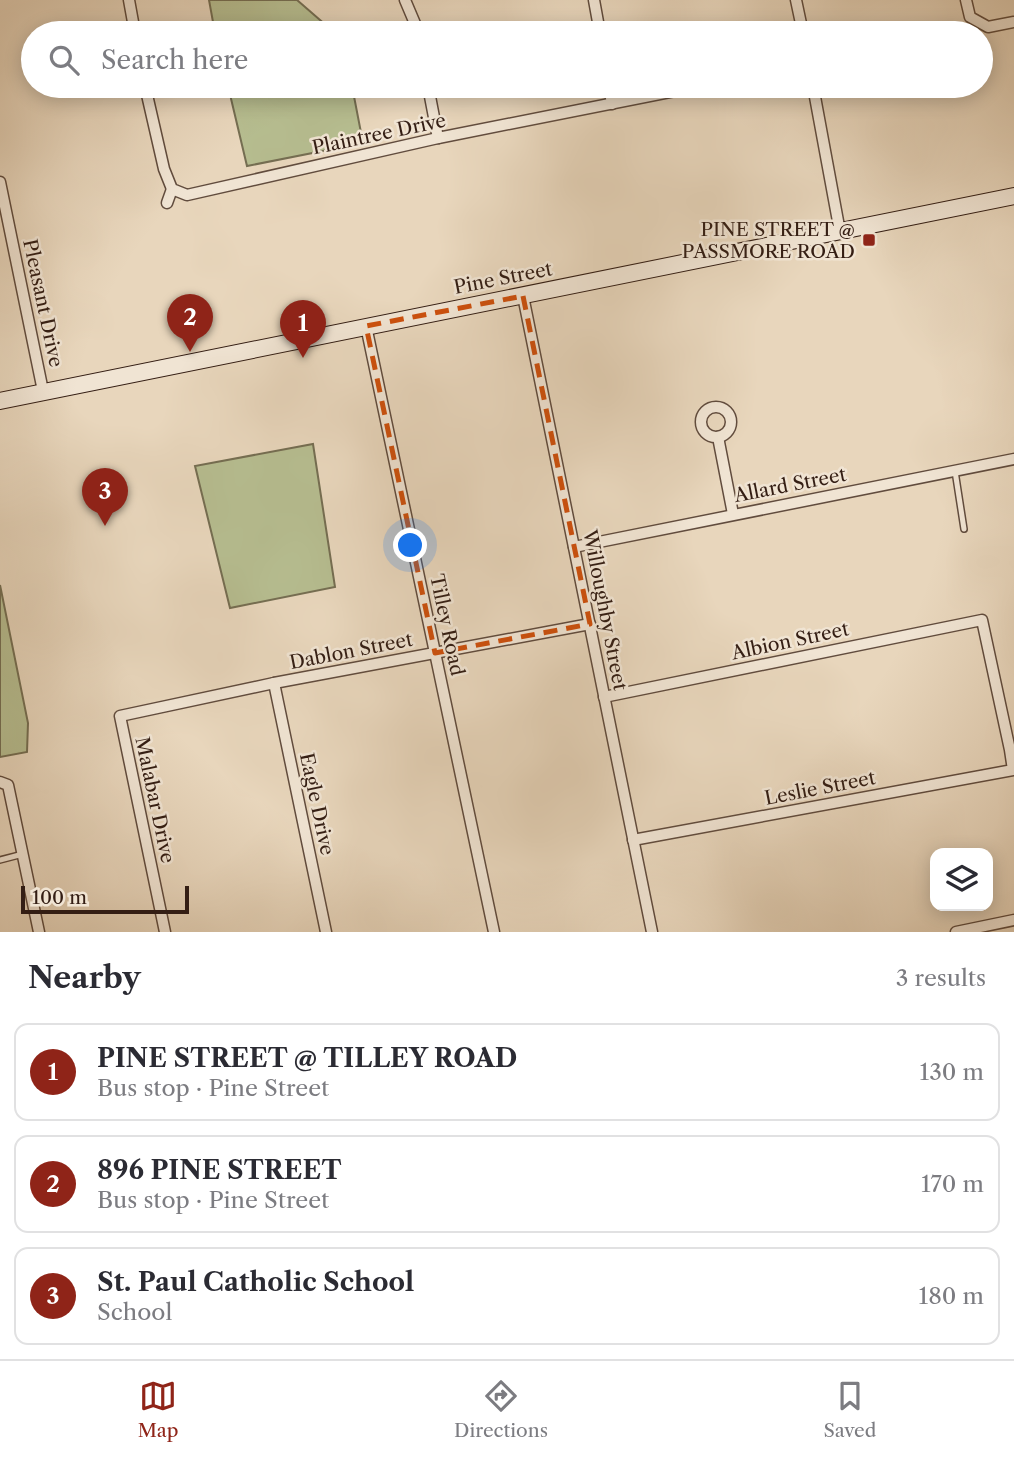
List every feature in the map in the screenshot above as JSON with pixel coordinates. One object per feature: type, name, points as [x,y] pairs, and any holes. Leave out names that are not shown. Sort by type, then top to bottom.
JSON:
[{"type":"street","points":[[129,0],[133,21]]},
{"type":"street","points":[[405,0],[414,21]]},
{"type":"street","points":[[594,0],[598,21]]},
{"type":"street","points":[[796,0],[800,21]]},
{"type":"street","points":[[966,0],[970,17],[977,21]]},
{"type":"street","points":[[993,26],[1014,22]]},
{"type":"street","points":[[148,98],[164,169],[172,189],[167,203]]},
{"type":"street","points":[[430,98],[438,138]]},
{"type":"street","points":[[611,98],[612,104]]},
{"type":"street","name":"Plaintree Drive","points":[[172,189],[187,195],[438,138],[641,98]]},
{"type":"street","points":[[815,98],[840,232]]},
{"type":"street","name":"Pleasant Drive","points":[[0,182],[5,232],[43,391]]},
{"type":"street","name":"Pine Street","points":[[0,401],[1014,196]]},
{"type":"street","name":"Willoughby Street","points":[[523,296],[652,932]]},
{"type":"street","name":"Tilley Road","points":[[366,326],[494,932]]},
{"type":"street","points":[[718,437],[733,514]]},
{"type":"street","name":"Allard Street","points":[[574,547],[1014,459]]},
{"type":"street","name":"Albion Street","points":[[604,697],[982,620],[1013,770]]},
{"type":"street","name":"Dablon Street","points":[[120,716],[274,683],[590,624]]},
{"type":"street","name":"Eagle Drive","points":[[274,683],[326,932]]},
{"type":"street","name":"Malabar Drive","points":[[120,716],[165,932]]},
{"type":"street","name":"Leslie Street","points":[[634,840],[1013,770]]},
{"type":"street","points":[[4,783],[39,932]]},
{"type":"street","points":[[956,932],[1014,920]]},
{"type":"lane","points":[[955,471],[964,529]]},
{"type":"lane","points":[[0,860],[23,855]]},
{"type":"highlighted area","points":[[523,296],[590,624],[435,653],[366,326]]},
{"type":"green space","points":[[209,0],[297,0],[321,21],[213,21]]},
{"type":"green space","points":[[231,98],[354,98],[363,143],[247,166]]},
{"type":"green space","points":[[313,444],[335,587],[230,608],[195,466]]},
{"type":"green space","points":[[0,585],[28,723],[27,752],[0,757]]},
{"type":"place","name":"PINE STREET @ PASSMORE ROAD","points":[[869,240]]},
{"type":"place","name":"896 PINE STREET","points":[[190,352]]},
{"type":"place","name":"PINE STREET @ TILLEY ROAD","points":[[303,358]]},
{"type":"place","name":"St. Paul Catholic School","points":[[105,526]]}]
